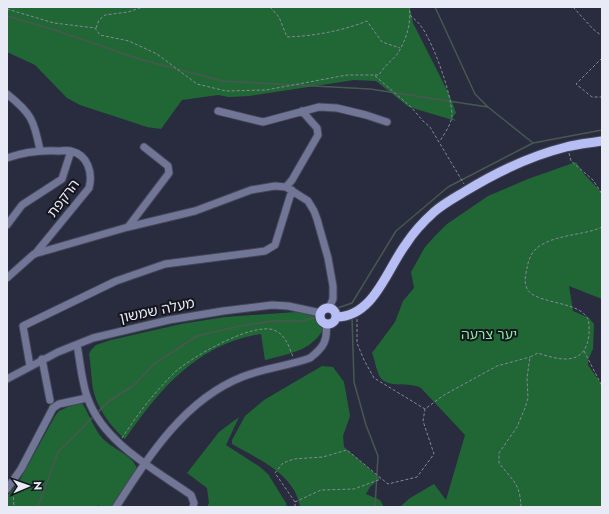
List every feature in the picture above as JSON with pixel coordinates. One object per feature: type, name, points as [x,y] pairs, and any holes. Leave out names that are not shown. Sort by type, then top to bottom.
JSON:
[{"type":"main road","points":[[336,317],[344,317],[357,311],[369,301],[380,288],[405,244],[434,212],[444,204],[501,170],[566,147],[602,141]]},
{"type":"main road","points":[[329,308],[334,311],[336,317],[333,323],[326,324],[321,320],[321,313],[324,309],[329,308]]},
{"type":"street","points":[[7,94],[23,107],[29,115],[36,130],[40,150]]},
{"type":"street","points":[[218,111],[263,122],[319,107],[337,108],[387,122]]},
{"type":"street","points":[[30,366],[23,326],[116,281],[165,264],[265,252],[275,245],[292,180],[318,135],[317,128],[302,111]]},
{"type":"street","points":[[128,227],[169,173],[168,166],[144,147]]},
{"type":"street","points":[[7,158],[40,150],[71,151],[62,179],[22,205],[7,225]]},
{"type":"street","name":"הרקפת","points":[[7,278],[34,254],[89,188],[91,179],[87,165],[82,156],[71,151]]},
{"type":"street","points":[[34,254],[128,227],[195,210],[251,190],[275,186],[289,188],[308,201],[317,219],[328,258],[333,286],[333,298],[329,308]]},
{"type":"street","name":"מעלה שמשון","points":[[7,379],[42,359],[93,338],[169,320],[272,305],[288,306],[321,313]]},
{"type":"street","points":[[116,507],[169,432],[198,403],[219,388],[250,374],[310,358],[318,352],[323,345],[327,335],[326,324]]},
{"type":"street","points":[[77,344],[87,398],[106,431],[118,443],[191,495],[194,503],[193,507]]},
{"type":"street","points":[[42,359],[50,400]]},
{"type":"street","points":[[7,489],[21,469],[53,408],[59,404],[87,398]]},
{"type":"path","points":[[96,28],[99,20],[105,15],[128,12],[143,7]]},
{"type":"path","points":[[270,7],[280,16],[287,37],[348,29],[367,21],[382,42],[400,48]]},
{"type":"path","points":[[96,28],[100,35],[129,41],[157,54],[198,84],[226,91],[266,90],[347,75],[379,75],[400,48],[409,26],[409,7]]},
{"type":"path","points":[[573,7],[593,29],[602,36]]},
{"type":"path","points":[[7,9],[54,23],[96,28]]},
{"type":"path","points":[[410,15],[421,26],[429,40],[449,96],[452,117],[439,142]]},
{"type":"path","points":[[602,58],[576,84],[592,97],[602,97]]},
{"type":"path","points":[[374,75],[411,106],[430,127],[467,190]]},
{"type":"path","points":[[566,147],[572,161],[593,180],[602,194]]},
{"type":"path","points":[[295,507],[295,502],[275,473],[283,463],[294,459],[323,457],[347,450],[388,484],[417,477],[434,454],[423,422],[425,409],[444,395],[497,366],[530,357],[538,353],[548,357],[567,360],[576,358],[584,350],[588,339],[588,317],[580,310],[532,294],[526,287],[525,277],[530,257],[535,249],[544,243],[602,227]]},
{"type":"path","points":[[357,311],[357,343],[374,378],[425,409]]},
{"type":"path","points":[[118,443],[136,417],[174,373],[191,359],[224,342],[241,335],[262,330],[273,330],[279,333],[287,341],[295,363]]},
{"type":"path","points":[[584,350],[602,386]]},
{"type":"path","points":[[521,507],[519,490],[514,479],[499,464],[499,453],[517,427],[525,408],[528,398],[527,378],[530,357]]},
{"type":"path","points":[[295,502],[321,490],[354,489],[382,478]]},
{"type":"path","points":[[13,482],[14,507]]},
{"type":"green space","points":[[7,7],[410,7],[413,23],[450,96],[456,113],[452,117],[456,121],[409,107],[376,81],[354,80],[249,96],[229,97],[218,95],[182,100],[161,129],[147,127],[80,105],[67,98],[35,65],[7,52]]},
{"type":"green space","name":"יער צרעה","points":[[576,162],[584,174],[602,193],[602,299],[569,286],[573,311],[589,318],[594,324],[593,349],[588,360],[588,365],[602,385],[602,507],[400,507],[410,498],[434,484],[446,500],[465,435],[421,388],[411,385],[388,383],[383,381],[377,371],[372,353],[395,322],[403,301],[414,288],[411,272],[425,247],[447,224],[488,196],[528,179]]},
{"type":"green space","points":[[296,312],[314,314],[324,328],[313,342],[306,347],[291,353],[265,360],[261,334],[238,339],[218,348],[199,358],[167,386],[125,439],[110,423],[101,410],[93,389],[89,354],[96,345],[111,340],[181,324],[225,317]]},
{"type":"green space","points":[[322,366],[333,367],[344,382],[350,416],[343,436],[344,447],[380,478],[370,487],[366,494],[380,500],[384,507],[300,507],[297,495],[291,485],[283,477],[264,462],[232,444],[232,440],[245,416],[264,400]]},
{"type":"green space","points":[[76,403],[82,403],[103,439],[131,459],[137,468],[112,507],[101,507],[98,505],[97,507],[7,507],[7,496],[17,485],[55,416],[59,411]]},
{"type":"green space","points":[[239,417],[226,445],[260,467],[268,474],[287,507],[207,507],[209,503],[207,488],[187,473],[219,432]]},
{"type":"waterway","points":[[435,7],[475,94],[488,107],[533,143]]},
{"type":"waterway","points":[[7,16],[58,31],[139,59],[222,81],[370,89],[488,107]]},
{"type":"waterway","points":[[323,313],[352,303],[396,231],[448,187],[533,143],[602,130]]},
{"type":"waterway","points":[[97,413],[109,401],[134,385],[154,364],[197,336],[235,327],[272,321],[303,321],[318,316]]},
{"type":"waterway","points":[[352,317],[354,382],[366,425],[378,456],[375,507]]},
{"type":"waterway","points":[[38,507],[58,452],[93,417]]}]
